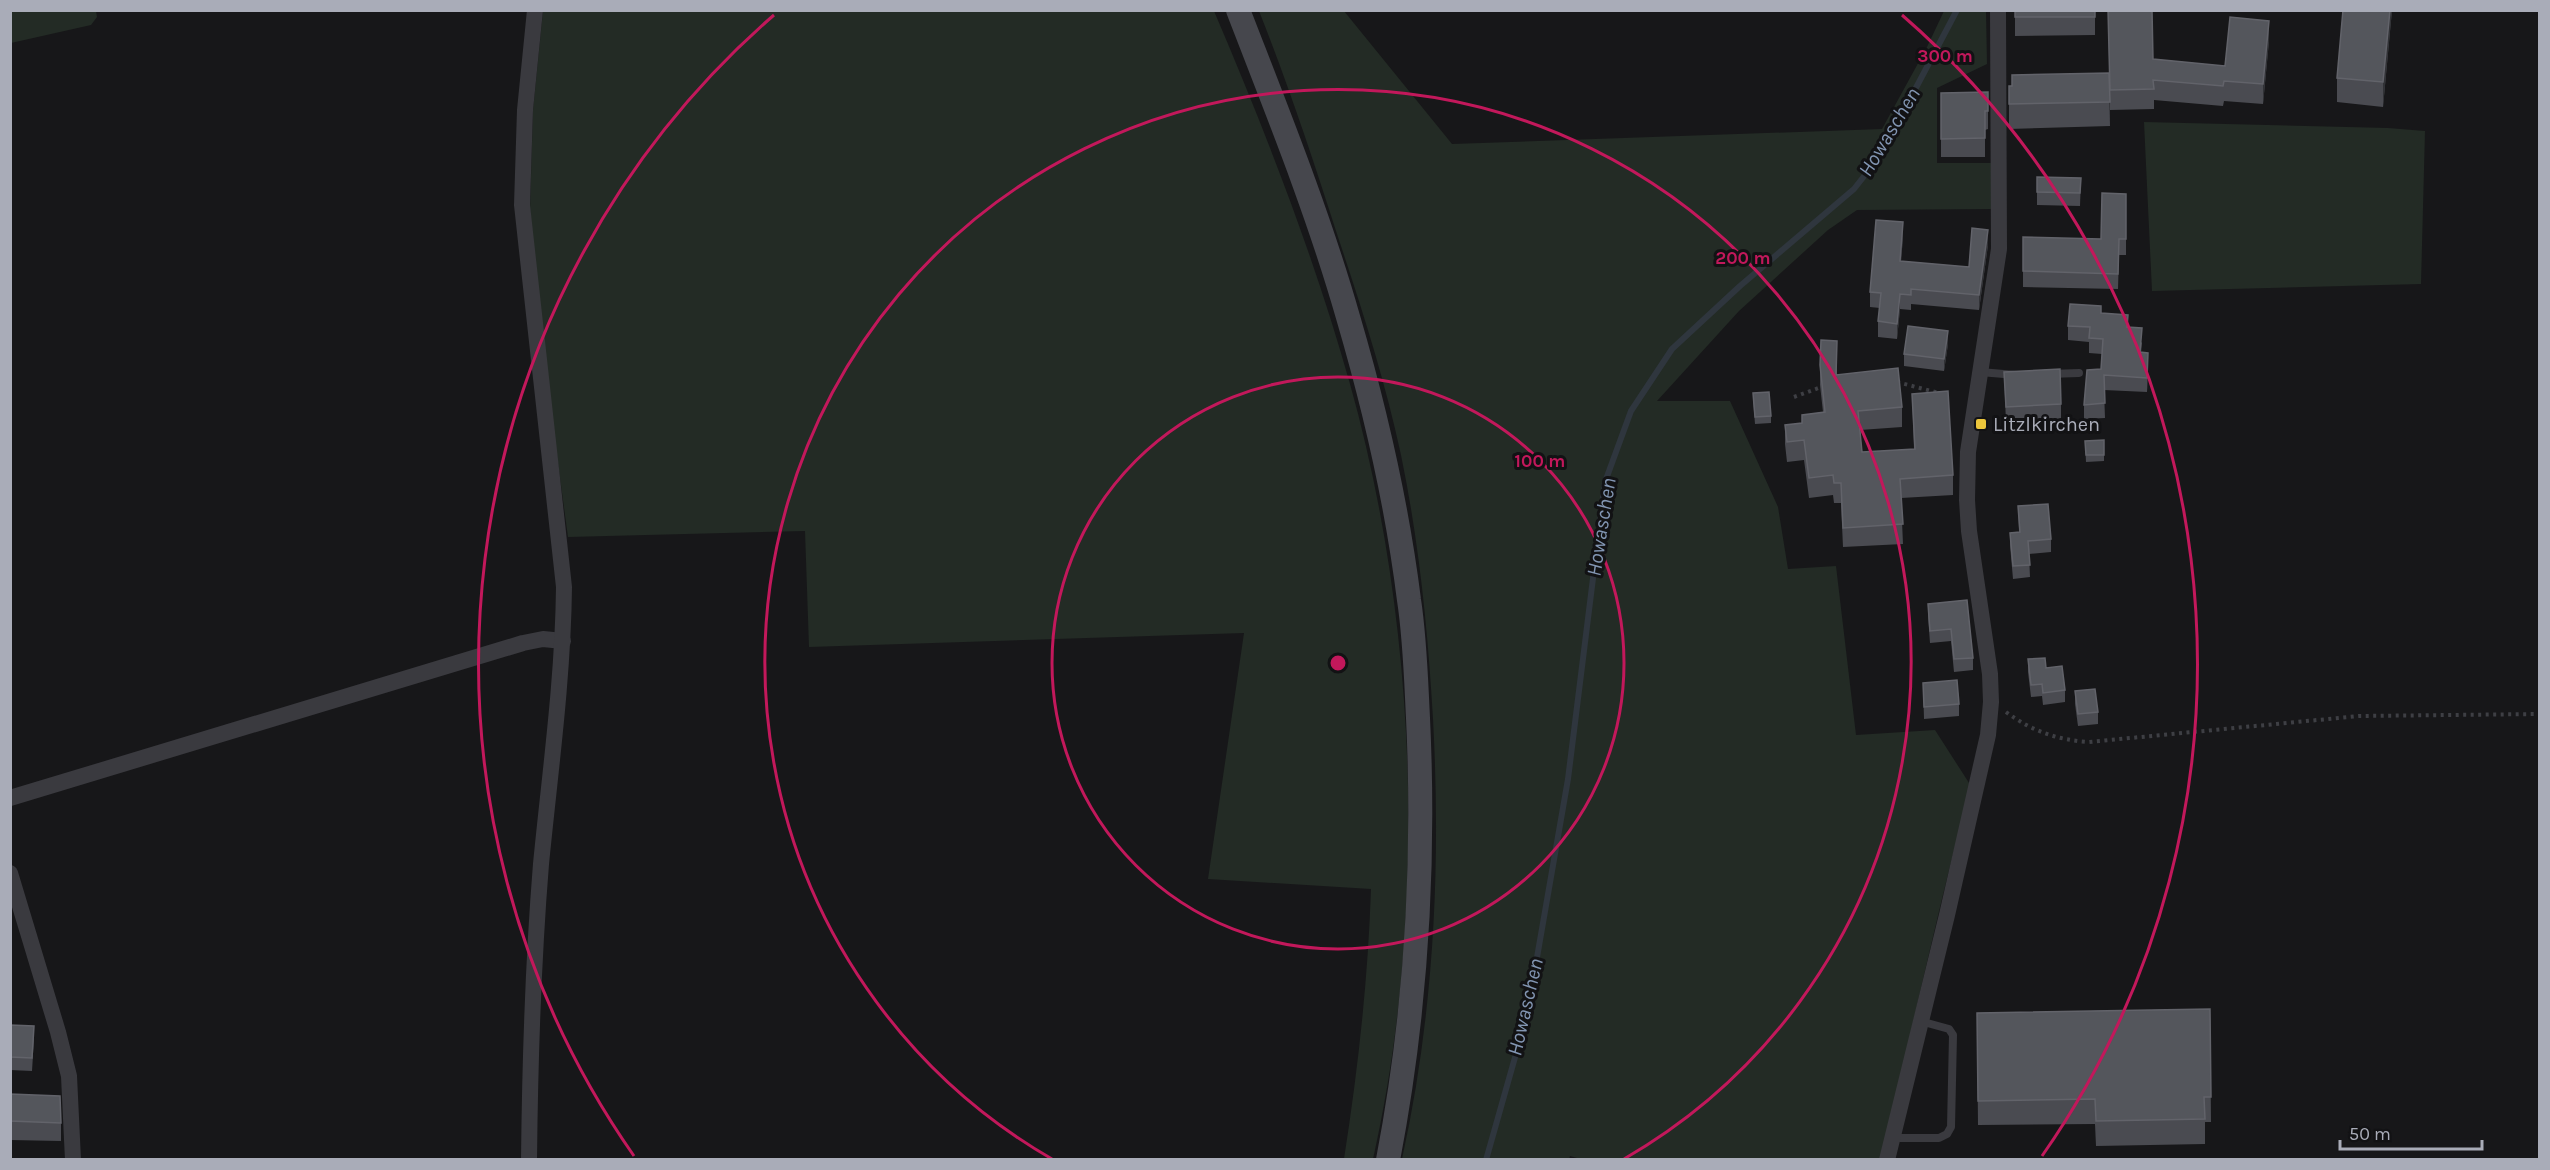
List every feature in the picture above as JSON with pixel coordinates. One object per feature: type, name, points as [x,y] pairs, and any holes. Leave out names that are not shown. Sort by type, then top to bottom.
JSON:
[{"type":"street","points":[[529,1160],[534,951],[563,641],[564,588],[522,205],[525,110],[535,10]]},
{"type":"street","points":[[1238,10],[1304,183],[1348,315],[1385,459],[1410,601],[1421,780],[1420,871],[1407,1035],[1388,1160]]},
{"type":"street","points":[[1887,1160],[1988,735],[1991,702],[1990,674],[1968,521],[1968,452],[2000,237],[1998,10]]},
{"type":"street","points":[[10,798],[522,643],[543,639],[563,641]]},
{"type":"street","points":[[10,873],[69,1076],[74,1160]]},
{"type":"lane","points":[[1980,372],[2029,375]]},
{"type":"lane","points":[[2039,375],[2079,373]]},
{"type":"lane","points":[[1892,1138],[1939,1138],[1947,1134],[1951,1127],[1953,1035],[1949,1029],[1920,1021]]},
{"type":"path","points":[[1893,380],[1924,390],[1975,400]]},
{"type":"path","points":[[1794,397],[1825,386]]},
{"type":"path","points":[[1991,702],[2024,725],[2044,734],[2065,741],[2089,742],[2359,716],[2540,714]]},
{"type":"shaded area","points":[[10,11],[96,11],[97,17],[91,25],[11,43]]},
{"type":"shaded area","points":[[543,11],[1214,11],[1288,195],[1336,336],[1373,477],[1390,573],[1402,671],[1408,770],[1408,870],[1402,969],[1391,1065],[1373,1159],[1344,1159],[1362,1024],[1371,889],[1208,879],[1244,633],[809,647],[805,531],[568,537],[546,374],[530,209],[533,110]]},
{"type":"shaded area","points":[[1259,11],[1344,11],[1452,144],[1882,129],[1944,11],[1986,11],[1987,64],[1937,88],[1937,163],[1993,163],[1991,209],[1857,210],[1828,230],[1739,311],[1657,401],[1730,401],[1778,507],[1788,569],[1836,566],[1856,735],[1935,730],[1971,786],[1880,1159],[1584,1160],[1570,1156],[1569,1160],[1402,1159],[1413,1105],[1428,995],[1435,885],[1433,719],[1422,586],[1401,455],[1380,371],[1309,150]]},
{"type":"shaded area","points":[[2144,122],[2388,128],[2425,131],[2421,284],[2152,291]]},
{"type":"building","points":[[2015,10],[2095,10],[2095,17],[2015,17]]},
{"type":"building","points":[[2108,10],[2152,10],[2153,59],[2225,66],[2230,17],[2269,21],[2263,84],[2224,81],[2223,86],[2153,80],[2154,89],[2110,90]]},
{"type":"building","points":[[2343,10],[2390,10],[2383,82],[2337,78]]},
{"type":"building","points":[[2109,73],[2110,102],[2009,104],[2009,86],[2012,86],[2012,75]]},
{"type":"building","points":[[1988,92],[1985,138],[1941,139],[1941,93]]},
{"type":"building","points":[[2037,177],[2081,178],[2080,193],[2037,192]]},
{"type":"building","points":[[2102,193],[2126,194],[2126,239],[2119,239],[2118,274],[2023,271],[2023,237],[2101,239]]},
{"type":"building","points":[[1876,220],[1903,222],[1900,261],[1969,267],[1972,228],[1988,230],[1979,295],[1911,289],[1911,295],[1900,294],[1897,324],[1878,321],[1881,293],[1870,292]]},
{"type":"building","points":[[2070,304],[2101,306],[2101,313],[2128,315],[2127,327],[2142,328],[2140,352],[2148,353],[2147,378],[2104,375],[2105,403],[2084,405],[2087,370],[2101,369],[2103,339],[2089,338],[2090,327],[2068,326]]},
{"type":"building","points":[[1908,326],[1948,331],[1944,359],[1904,354]]},
{"type":"building","points":[[1821,340],[1837,341],[1836,375],[1898,368],[1902,407],[1858,411],[1862,452],[1915,449],[1912,394],[1948,391],[1953,475],[1900,479],[1903,524],[1843,528],[1841,483],[1834,483],[1833,475],[1809,478],[1804,440],[1787,442],[1785,425],[1802,423],[1802,415],[1825,412],[1820,365]]},
{"type":"building","points":[[2060,369],[2061,404],[2006,407],[2004,372]]},
{"type":"building","points":[[1769,392],[1771,416],[1755,417],[1753,393]]},
{"type":"building","points":[[2104,440],[2104,455],[2086,455],[2085,441]]},
{"type":"building","points":[[2048,504],[2051,539],[2028,541],[2030,565],[2013,566],[2010,533],[2020,532],[2018,506]]},
{"type":"building","points":[[1967,600],[1973,658],[1954,659],[1951,629],[1930,631],[1928,604]]},
{"type":"building","points":[[2045,658],[2046,668],[2062,666],[2065,690],[2043,693],[2042,684],[2031,685],[2028,659]]},
{"type":"building","points":[[1957,680],[1959,704],[1924,707],[1923,683]]},
{"type":"building","points":[[2095,689],[2098,712],[2078,714],[2075,691]]},
{"type":"building","points":[[2210,1009],[2211,1097],[2204,1097],[2205,1119],[2096,1121],[2095,1099],[1978,1101],[1977,1013]]},
{"type":"building","points":[[10,1025],[34,1026],[32,1058],[10,1057]]},
{"type":"building","points":[[10,1094],[60,1096],[61,1123],[10,1121]]},
{"type":"waterway","name":"Howaschen","points":[[1486,1160],[1527,1015],[1568,779],[1605,482],[1631,411],[1672,349],[1740,286],[1854,189],[1880,156],[1957,10]]},
{"type":"place","name":"Litzlkirchen","points":[[1981,424]]}]
